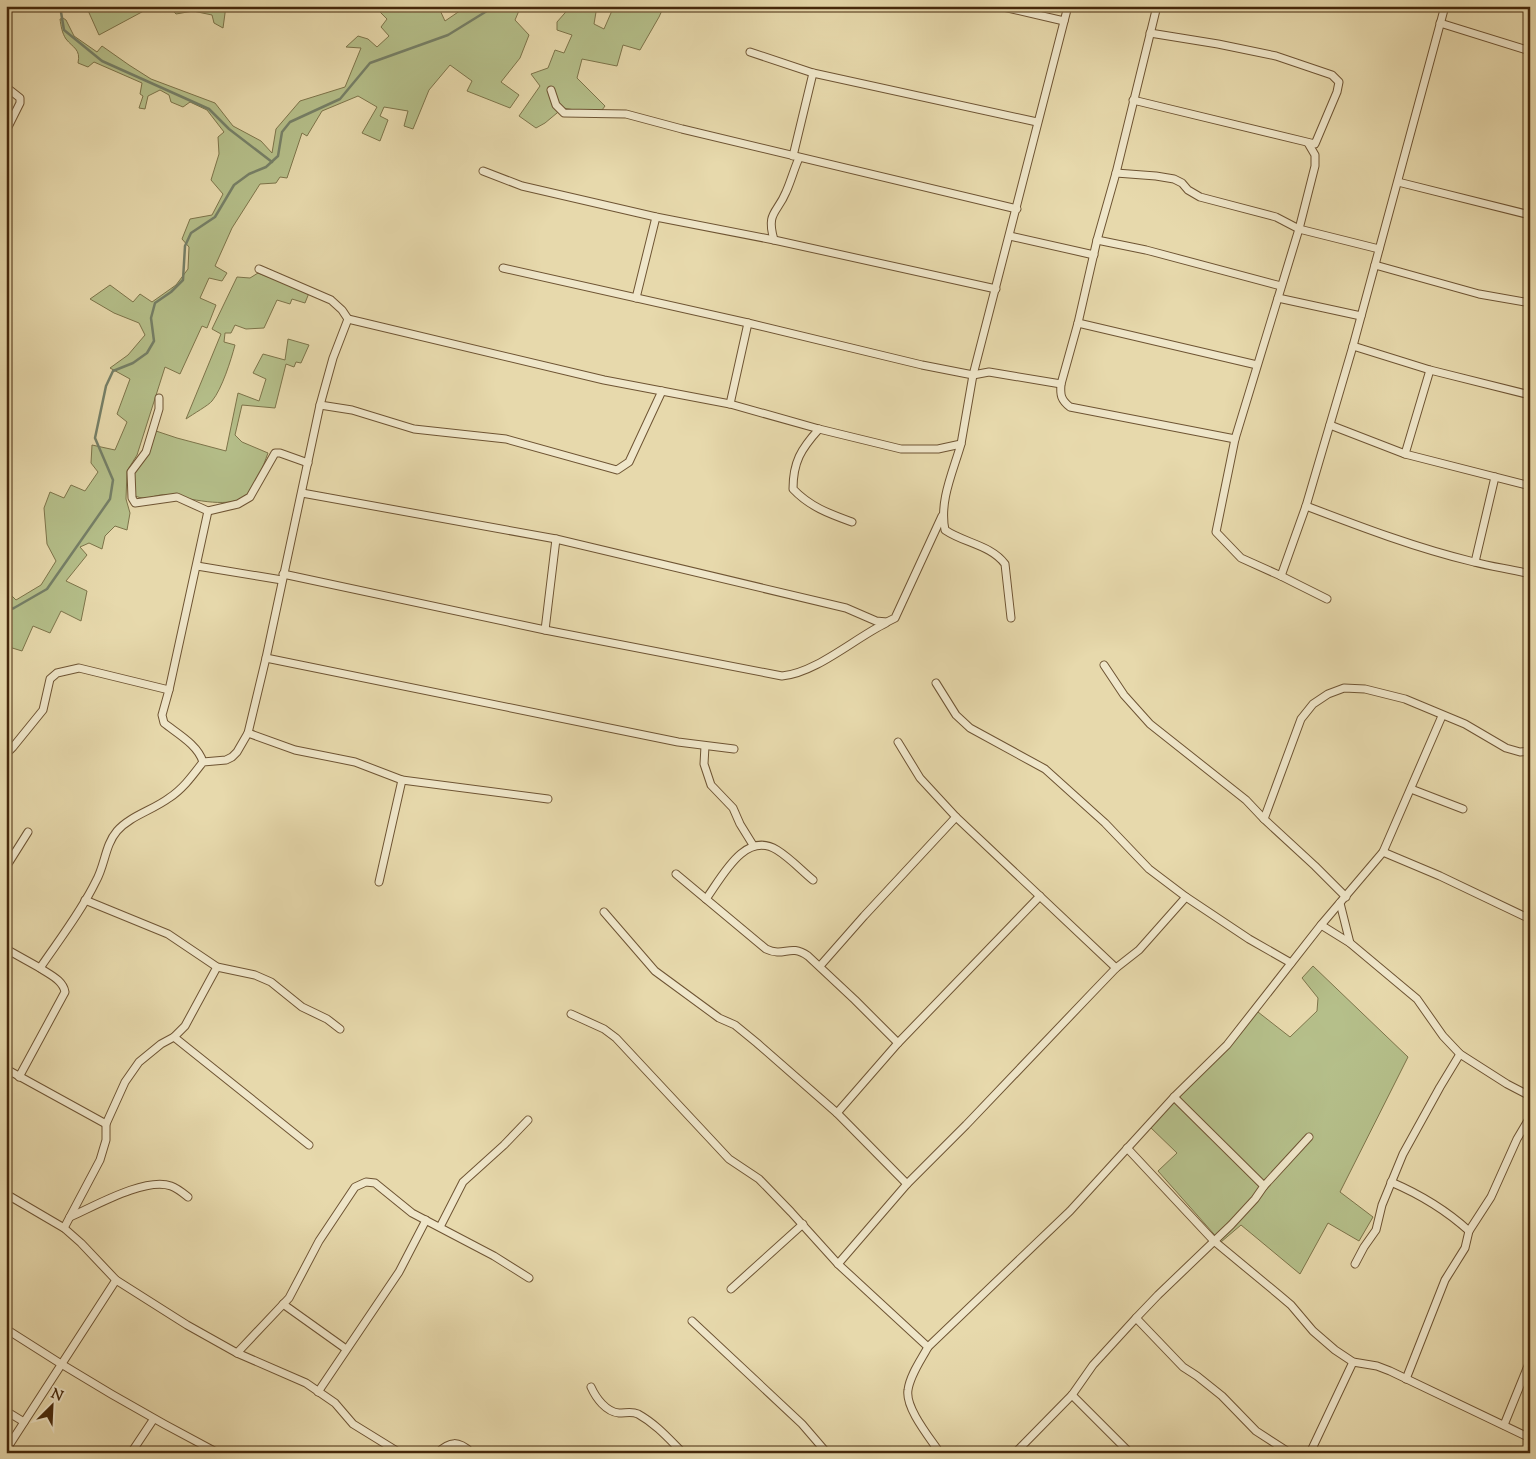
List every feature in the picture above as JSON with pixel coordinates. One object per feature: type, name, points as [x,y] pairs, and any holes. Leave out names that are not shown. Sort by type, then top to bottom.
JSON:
[{"type":"street","points":[[999,6],[1064,21]]},
{"type":"street","points":[[196,566],[350,587],[545,630],[782,676],[812,666],[895,618],[942,516],[945,498],[961,444],[973,375],[1068,6]]},
{"type":"street","points":[[1156,6],[1116,173],[1061,384],[1060,395],[1063,402],[1070,407],[1235,439]]},
{"type":"street","points":[[1281,576],[1306,506],[1330,426],[1445,6]]},
{"type":"street","points":[[1440,23],[1530,51]]},
{"type":"street","points":[[1133,100],[1315,144],[1337,92],[1339,82],[1332,75],[1276,56],[1150,33]]},
{"type":"street","points":[[750,52],[813,73],[1037,122]]},
{"type":"street","points":[[774,240],[771,227],[773,214],[785,194],[796,157],[813,73]]},
{"type":"street","points":[[6,87],[20,98],[20,103],[6,131]]},
{"type":"street","points":[[551,90],[556,105],[564,113],[632,115],[796,157],[1016,209]]},
{"type":"street","points":[[1308,143],[1315,155],[1315,166],[1299,228],[1235,439],[1216,532],[1241,558],[1327,599]]},
{"type":"street","points":[[483,171],[522,186],[996,289]]},
{"type":"street","points":[[1116,173],[1174,179],[1200,197],[1276,217],[1299,228],[1378,249]]},
{"type":"street","points":[[1398,182],[1530,215]]},
{"type":"street","points":[[636,298],[656,216]]},
{"type":"street","points":[[1010,236],[1094,254]]},
{"type":"street","points":[[1097,240],[1146,250],[1281,286]]},
{"type":"street","points":[[1375,264],[1479,294],[1530,303]]},
{"type":"street","points":[[504,268],[748,322],[922,365],[973,375],[989,372],[1061,384]]},
{"type":"street","points":[[259,269],[331,300],[342,310],[348,319],[604,380],[730,404],[819,429],[901,449],[938,449],[961,444]]},
{"type":"street","points":[[1278,298],[1361,316]]},
{"type":"street","points":[[40,968],[97,881],[106,853],[117,832],[125,824],[169,798],[185,784],[204,762],[226,760],[232,757],[248,733],[266,658],[320,405],[333,358],[348,319]]},
{"type":"street","points":[[730,404],[748,322]]},
{"type":"street","points":[[1078,323],[1257,365]]},
{"type":"street","points":[[1353,346],[1430,370],[1530,394]]},
{"type":"street","points":[[1405,454],[1430,370]]},
{"type":"street","points":[[320,405],[352,410],[414,429],[506,439],[617,470],[629,462],[662,391]]},
{"type":"street","points":[[159,398],[159,409],[146,452],[131,472],[132,498],[137,504],[177,497],[208,511],[238,504],[248,499],[275,453],[308,463]]},
{"type":"street","points":[[1330,426],[1405,454],[1530,486]]},
{"type":"street","points":[[819,429],[806,444],[797,459],[793,474],[793,489],[802,498],[819,509],[852,522]]},
{"type":"street","points":[[1475,562],[1495,477]]},
{"type":"street","points":[[302,493],[556,539],[846,608],[876,621],[888,622]]},
{"type":"street","points":[[1306,506],[1382,536],[1475,562],[1530,574]]},
{"type":"street","points":[[204,762],[194,747],[163,721],[162,715],[208,511]]},
{"type":"street","points":[[942,516],[945,530],[953,536],[994,552],[1005,564],[1011,618]]},
{"type":"street","points":[[545,630],[556,539]]},
{"type":"street","points":[[266,658],[660,739],[734,749]]},
{"type":"street","points":[[1104,665],[1124,695],[1150,724],[1246,800],[1315,866],[1343,900],[1350,943]]},
{"type":"street","points":[[6,750],[9,751],[13,747],[43,710],[50,679],[57,673],[78,668],[169,690]]},
{"type":"street","points":[[936,682],[956,715],[970,728],[1045,769],[1105,823],[1149,869],[1186,898],[1249,939],[1291,963]]},
{"type":"street","points":[[1264,819],[1301,719],[1313,704],[1328,694],[1344,688],[1365,689],[1404,699],[1469,726],[1506,748],[1520,752],[1530,751]]},
{"type":"street","points":[[940,1453],[914,1412],[908,1398],[911,1379],[928,1347],[1070,1211],[1174,1097],[1227,1045],[1321,925],[1383,852],[1442,716]]},
{"type":"street","points":[[248,733],[295,750],[355,762],[402,780],[548,799]]},
{"type":"street","points":[[898,742],[920,778],[956,817],[1116,968]]},
{"type":"street","points":[[705,746],[704,764],[711,785],[733,808],[753,845]]},
{"type":"street","points":[[379,882],[402,780]]},
{"type":"street","points":[[1411,789],[1463,809]]},
{"type":"street","points":[[820,966],[956,817]]},
{"type":"street","points":[[6,868],[28,832]]},
{"type":"street","points":[[706,899],[738,855],[753,845],[764,844],[776,849],[812,880]]},
{"type":"street","points":[[1383,852],[1440,876],[1530,919]]},
{"type":"street","points":[[676,874],[774,953],[795,949],[800,950],[820,966],[898,1043]]},
{"type":"street","points":[[837,1113],[898,1043],[1040,896]]},
{"type":"street","points":[[838,1264],[907,1184],[1116,968],[1139,950],[1186,898]]},
{"type":"street","points":[[85,900],[168,934],[218,967],[255,975],[271,982],[302,1007],[326,1019],[340,1029]]},
{"type":"street","points":[[604,912],[655,971],[719,1018],[735,1025],[837,1113],[907,1184]]},
{"type":"street","points":[[1321,925],[1350,943],[1418,999],[1443,1036],[1460,1054],[1530,1096]]},
{"type":"street","points":[[6,949],[61,982],[65,992],[19,1076]]},
{"type":"street","points":[[64,1228],[100,1160],[106,1140],[106,1124],[125,1082],[139,1062],[161,1044],[174,1037],[185,1026],[218,967]]},
{"type":"street","points":[[571,1014],[604,1029],[616,1038],[729,1159],[759,1179],[803,1224],[838,1264],[928,1347]]},
{"type":"street","points":[[174,1037],[308,1145]]},
{"type":"street","points":[[1355,1264],[1376,1230],[1382,1205],[1403,1154],[1460,1054]]},
{"type":"street","points":[[6,1069],[106,1124]]},
{"type":"street","points":[[1174,1097],[1264,1186]]},
{"type":"street","points":[[1406,1379],[1445,1280],[1465,1248],[1469,1231],[1491,1197],[1517,1139],[1530,1117]]},
{"type":"street","points":[[440,1227],[463,1182],[504,1145],[528,1120]]},
{"type":"street","points":[[1015,1453],[1072,1394],[1093,1364],[1136,1318],[1250,1205],[1264,1186],[1309,1137]]},
{"type":"street","points":[[1127,1148],[1214,1241],[1291,1305],[1313,1331],[1330,1346],[1353,1362],[1377,1366],[1530,1438]]},
{"type":"street","points":[[237,1353],[289,1298],[318,1241],[355,1187],[366,1182],[375,1183],[412,1213],[494,1256],[529,1278]]},
{"type":"street","points":[[1391,1182],[1428,1201],[1469,1231]]},
{"type":"street","points":[[70,1217],[142,1186],[171,1186],[188,1196]]},
{"type":"street","points":[[6,1194],[64,1228],[116,1280],[187,1325],[237,1353],[294,1377],[334,1403],[353,1424],[400,1453]]},
{"type":"street","points":[[318,1392],[399,1272],[426,1220]]},
{"type":"street","points":[[731,1289],[803,1224]]},
{"type":"street","points":[[6,1450],[116,1280]]},
{"type":"street","points":[[283,1304],[346,1349]]},
{"type":"street","points":[[1136,1318],[1183,1367],[1222,1396],[1256,1432],[1290,1453]]},
{"type":"street","points":[[692,1321],[802,1424],[827,1453]]},
{"type":"street","points":[[6,1329],[60,1364],[154,1420],[218,1453]]},
{"type":"street","points":[[1310,1453],[1353,1362]]},
{"type":"street","points":[[1504,1425],[1530,1362]]},
{"type":"street","points":[[590,1387],[610,1411],[636,1413],[653,1424],[683,1453]]},
{"type":"street","points":[[1072,1394],[1130,1453]]},
{"type":"street","points":[[6,1411],[24,1422]]},
{"type":"street","points":[[131,1453],[154,1420]]},
{"type":"street","points":[[437,1453],[448,1443],[454,1443],[466,1447],[472,1453]]},
{"type":"green space","points":[[86,6],[153,6],[99,35]]},
{"type":"green space","points":[[168,6],[226,6],[223,28],[214,23],[212,15],[193,11],[176,14]]},
{"type":"green space","points":[[374,6],[438,6],[445,21],[467,6],[521,6],[515,20],[529,35],[520,58],[501,82],[519,95],[510,108],[467,91],[472,81],[450,65],[429,90],[413,129],[404,126],[408,111],[384,107],[380,116],[388,120],[380,141],[362,133],[377,107],[358,96],[322,111],[307,136],[302,133],[287,178],[280,177],[276,183],[260,184],[232,228],[215,266],[227,273],[222,281],[209,278],[200,298],[216,305],[207,328],[202,326],[180,374],[165,367],[137,455],[127,471],[126,499],[130,513],[127,530],[115,526],[105,536],[102,549],[89,543],[80,547],[87,555],[66,581],[87,591],[81,621],[61,611],[50,633],[33,626],[22,651],[9,647],[6,653],[6,590],[16,600],[41,585],[56,561],[47,544],[44,508],[50,492],[64,498],[71,485],[85,491],[98,472],[91,463],[92,445],[115,450],[127,422],[117,414],[130,379],[110,368],[128,355],[145,335],[139,323],[114,313],[90,299],[110,285],[133,302],[140,294],[152,302],[176,285],[188,269],[189,247],[182,239],[190,219],[212,215],[223,194],[211,180],[219,154],[218,137],[224,132],[207,110],[190,102],[183,107],[171,102],[169,95],[160,90],[148,96],[145,109],[139,108],[143,96],[140,94],[142,83],[94,62],[88,67],[78,63],[79,58],[76,49],[66,39],[60,19],[66,20],[74,36],[97,52],[102,46],[151,79],[215,103],[233,126],[261,141],[272,153],[276,129],[300,101],[345,87],[361,48],[346,47],[358,36],[368,39],[377,47],[389,36],[381,27],[387,19]]},
{"type":"green space","points":[[571,6],[597,6],[594,24],[604,29],[614,6],[631,10],[632,6],[664,6],[640,50],[623,45],[617,66],[582,59],[577,78],[605,106],[602,110],[563,108],[536,128],[519,116],[540,86],[531,74],[548,68],[555,50],[564,53],[572,35],[557,30],[557,22]]},
{"type":"green space","points":[[258,273],[309,293],[305,303],[292,299],[290,304],[277,300],[264,328],[246,329],[235,325],[231,333],[225,333],[224,342],[235,345],[223,382],[210,403],[186,419],[221,334],[212,329],[237,277],[250,278]]},
{"type":"green space","points":[[288,339],[309,345],[301,363],[296,362],[294,367],[286,364],[275,408],[242,405],[235,435],[242,442],[268,453],[259,477],[252,489],[244,497],[228,502],[196,500],[168,495],[148,498],[135,496],[134,470],[142,464],[156,431],[226,451],[238,393],[259,401],[266,379],[253,373],[263,354],[285,360]]},
{"type":"green space","points":[[1313,966],[1408,1057],[1340,1192],[1373,1217],[1359,1241],[1328,1223],[1300,1274],[1241,1225],[1221,1242],[1158,1171],[1177,1153],[1149,1126],[1258,1012],[1290,1037],[1317,1011],[1318,998],[1302,978]]},
{"type":"waterway","points":[[60,6],[64,30],[102,61],[209,109],[229,129],[272,162]]},
{"type":"waterway","points":[[6,611],[47,589],[110,499],[113,480],[95,438],[106,386],[113,371],[133,363],[147,353],[154,341],[151,318],[155,303],[171,292],[183,280],[185,246],[191,233],[215,217],[234,185],[249,174],[266,167],[278,156],[282,132],[290,122],[340,99],[370,63],[448,35],[495,6]]}]
